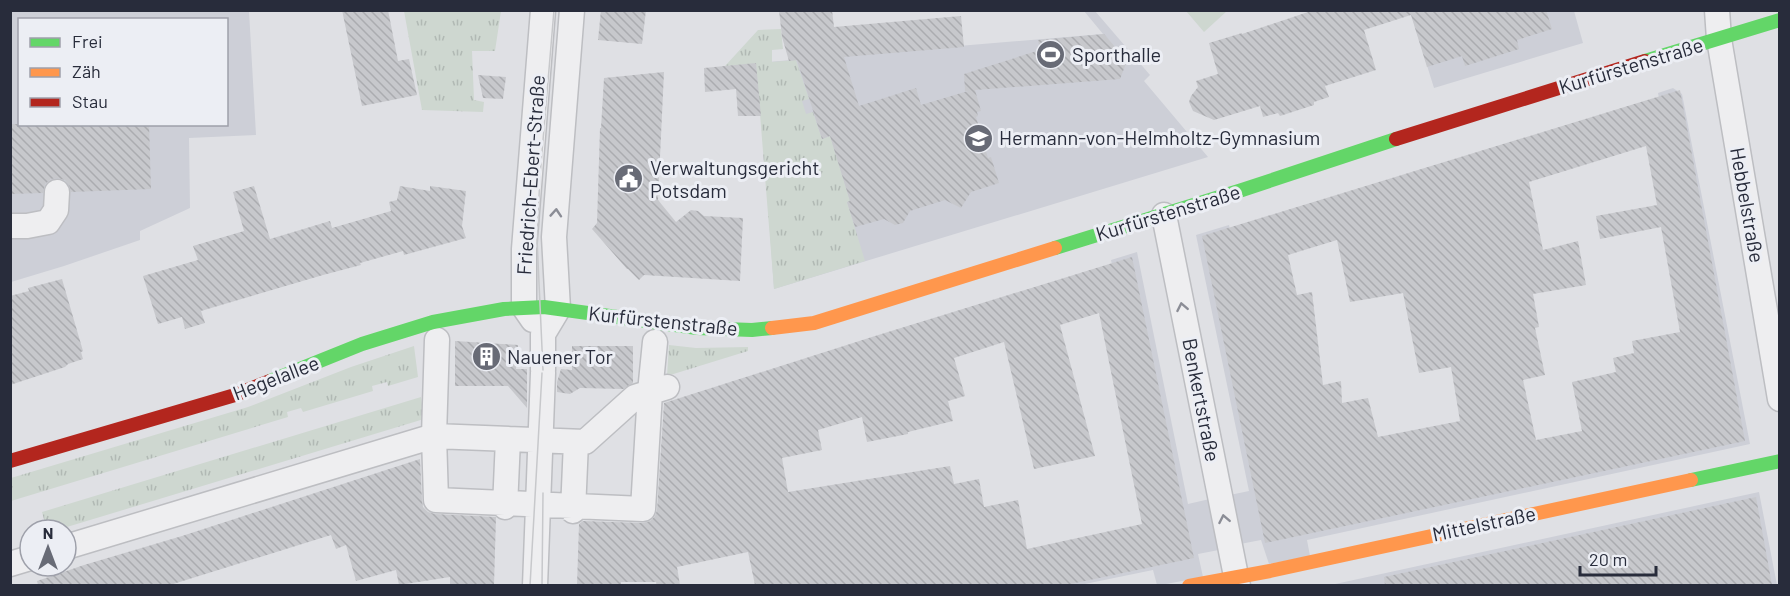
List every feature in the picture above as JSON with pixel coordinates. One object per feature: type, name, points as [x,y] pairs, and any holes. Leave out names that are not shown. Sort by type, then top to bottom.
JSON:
[{"type":"street","name":"Friedrich-Ebert-Straße","points":[[542,308],[524,249],[543,10]]},
{"type":"street","name":"Friedrich-Ebert-Straße","points":[[542,308],[554,237],[572,10]]},
{"type":"street","name":"Hebbelstraße","points":[[1717,10],[1719,39],[1779,399]]},
{"type":"street","name":"Kurfürstenstraße","points":[[542,308],[697,328],[752,330],[814,323],[1164,214],[1429,128],[1779,20]]},
{"type":"street","points":[[10,226],[48,222],[56,210],[57,192]]},
{"type":"street","name":"Benkertstraße","points":[[1164,214],[1237,581]]},
{"type":"street","points":[[536,585],[543,372],[542,308]]},
{"type":"street","name":"Hegelallee","points":[[10,461],[235,395],[362,344],[432,322],[504,309],[542,308]]},
{"type":"street","points":[[437,340],[428,387],[428,445],[436,500],[539,504],[573,509],[643,509],[647,489],[651,423],[658,389],[655,342]]},
{"type":"street","points":[[78,544],[428,445],[508,439],[585,442],[635,397],[658,389]]},
{"type":"street","points":[[506,504],[508,439]]},
{"type":"street","points":[[573,509],[576,442]]},
{"type":"street","name":"Mittelstraße","points":[[1189,585],[1237,581],[1270,571],[1779,461]]},
{"type":"shaded area","points":[[11,11],[249,11],[256,135],[189,138],[190,208],[140,231],[140,240],[11,282]]},
{"type":"shaded area","name":"Hermann-von-Helmholtz-Gymnasium","points":[[1084,11],[1095,11],[1150,75],[1144,81],[1208,157],[774,289],[756,63],[1103,34]]},
{"type":"shaded area","points":[[1410,11],[1574,11],[1583,43],[1434,88]]},
{"type":"shaded area","points":[[1673,88],[1682,94],[1750,444],[1307,540],[1310,556],[1269,564],[1261,540],[1235,545],[1225,496],[1249,491],[1196,235],[1229,225],[1290,516],[1727,423],[1658,93]]},
{"type":"shaded area","points":[[1137,252],[1188,504],[1214,498],[1224,549],[1198,554],[1203,577],[1161,585],[1157,585],[1153,570],[1080,585],[931,586],[1168,534],[1111,260]]},
{"type":"shaded area","points":[[1759,492],[1777,585],[1758,585],[1745,519],[1438,585],[1326,586]]},
{"type":"green space","points":[[404,11],[501,11],[495,51],[472,51],[474,100],[484,102],[483,112],[422,110]]},
{"type":"green space","points":[[1186,11],[1227,11],[1204,32]]},
{"type":"green space","points":[[781,29],[783,49],[772,50],[772,62],[796,60],[809,99],[802,101],[806,114],[813,112],[822,139],[830,136],[865,261],[774,289],[756,64],[725,66],[758,30]]},
{"type":"green space","points":[[669,345],[696,348],[748,347],[748,351],[667,376]]},
{"type":"green space","points":[[414,346],[418,377],[388,386],[387,382],[372,386],[373,391],[303,412],[301,408],[287,412],[288,417],[11,501],[11,478],[248,407],[351,367]]},
{"type":"green space","points":[[421,397],[424,419],[78,524],[78,518],[44,518],[42,512]]},
{"type":"building","points":[[342,10],[388,10],[398,61],[409,59],[417,95],[362,106]]},
{"type":"building","points":[[601,10],[646,10],[642,44],[598,40]]},
{"type":"building","points":[[779,10],[832,10],[834,27],[961,16],[964,47],[844,57],[859,106],[916,88],[921,105],[968,91],[965,91],[964,74],[1040,50],[1038,40],[1104,34],[1127,61],[1120,79],[975,90],[981,111],[977,112],[976,117],[988,158],[991,157],[999,183],[971,192],[961,208],[945,200],[910,211],[903,223],[895,225],[884,219],[855,227],[847,202],[850,201],[830,136],[822,139],[797,60],[789,61],[782,37]]},
{"type":"building","points":[[1314,10],[1546,10],[1552,29],[1517,40],[1519,49],[1465,66],[1462,56],[1427,67],[1411,15],[1364,30],[1376,70],[1325,86],[1329,97],[1314,102],[1314,105],[1280,116],[1278,113],[1263,117],[1260,106],[1214,120],[1193,111],[1189,102],[1198,87],[1196,81],[1218,74],[1209,43]]},
{"type":"building","points":[[756,63],[761,116],[738,116],[736,89],[705,92],[704,68]]},
{"type":"building","name":"Verwaltungsgericht Potsdam","points":[[664,72],[658,200],[676,222],[691,210],[698,211],[704,216],[743,218],[740,281],[644,275],[639,280],[592,229],[597,223],[604,78]]},
{"type":"building","points":[[478,75],[506,77],[503,99],[483,98]]},
{"type":"building","points":[[1680,90],[1745,441],[1265,543],[1202,236]],"holes":[[[1646,146],[1657,205],[1596,216],[1600,239],[1661,227],[1680,332],[1632,341],[1634,353],[1613,358],[1616,372],[1572,382],[1582,431],[1536,440],[1523,380],[1545,375],[1535,328],[1539,327],[1533,294],[1586,285],[1578,241],[1543,250],[1529,182]],[[1337,240],[1350,302],[1403,293],[1419,373],[1451,367],[1460,421],[1378,437],[1368,398],[1342,403],[1341,381],[1323,385],[1312,292],[1297,295],[1288,255]]]},
{"type":"building","points":[[10,124],[18,124],[18,126],[149,126],[151,189],[71,192],[65,180],[57,178],[45,184],[43,193],[10,194]]},
{"type":"building","points":[[254,186],[270,239],[330,221],[332,228],[391,211],[389,202],[397,200],[400,186],[430,191],[430,186],[466,191],[462,226],[466,238],[404,255],[403,251],[201,311],[205,323],[185,329],[182,317],[158,324],[143,276],[198,260],[193,246],[244,231],[233,192]]},
{"type":"building","points":[[1132,257],[1194,558],[1066,585],[755,585],[748,552],[677,567],[680,585],[621,582],[621,585],[577,585],[579,524],[583,521],[643,523],[655,516],[664,403]],"holes":[[[1099,313],[1142,524],[1027,549],[1018,500],[984,507],[979,479],[954,484],[950,466],[788,492],[782,458],[822,450],[818,430],[862,417],[867,442],[908,434],[908,432],[953,421],[948,401],[965,396],[954,358],[1004,342],[1034,469],[1095,456],[1060,325]]]},
{"type":"building","points":[[62,279],[83,351],[81,352],[83,359],[10,385],[10,296],[29,291],[28,288]]},
{"type":"building","points":[[455,341],[518,345],[516,369],[527,369],[527,408],[508,386],[455,386]]},
{"type":"building","points":[[572,346],[633,346],[633,383],[623,389],[580,388],[570,394],[557,392],[561,369],[572,370]]},
{"type":"building","points":[[420,459],[423,507],[428,512],[496,517],[494,585],[450,585],[450,577],[399,585],[396,570],[356,581],[346,545],[336,549],[331,535],[170,585],[38,585],[37,581],[46,578],[78,578],[78,567]]},
{"type":"building","points":[[1756,497],[1772,585],[1385,585],[1384,577]]},
{"type":"tram line","points":[[543,370],[537,239],[554,10]]},
{"type":"tram line","points":[[530,586],[542,373]]},
{"type":"tram line","points":[[542,586],[543,493]]},
{"type":"traffic: fast","points":[[1645,61],[1780,20]]},
{"type":"traffic: fast","points":[[1055,248],[1396,139]]},
{"type":"traffic: fast","points":[[270,381],[362,344],[433,322],[504,309],[544,307],[697,328],[752,330],[772,328]]},
{"type":"traffic: fast","points":[[1691,480],[1780,461]]},
{"type":"traffic: slow","points":[[772,328],[814,323],[1055,248]]},
{"type":"traffic: slow","points":[[1189,586],[1270,571],[1691,480]]},
{"type":"traffic: jam","points":[[1396,139],[1645,61]]},
{"type":"traffic: jam","points":[[10,461],[235,395],[270,381]]},
{"type":"place","name":"Sporthalle","points":[[1051,55]]},
{"type":"place","name":"Hermann-von-Helmholtz-Gymnasium","points":[[978,138]]},
{"type":"place","name":"Verwaltungsgericht Potsdam","points":[[629,179]]},
{"type":"place","name":"Nauener Tor","points":[[486,357]]}]
